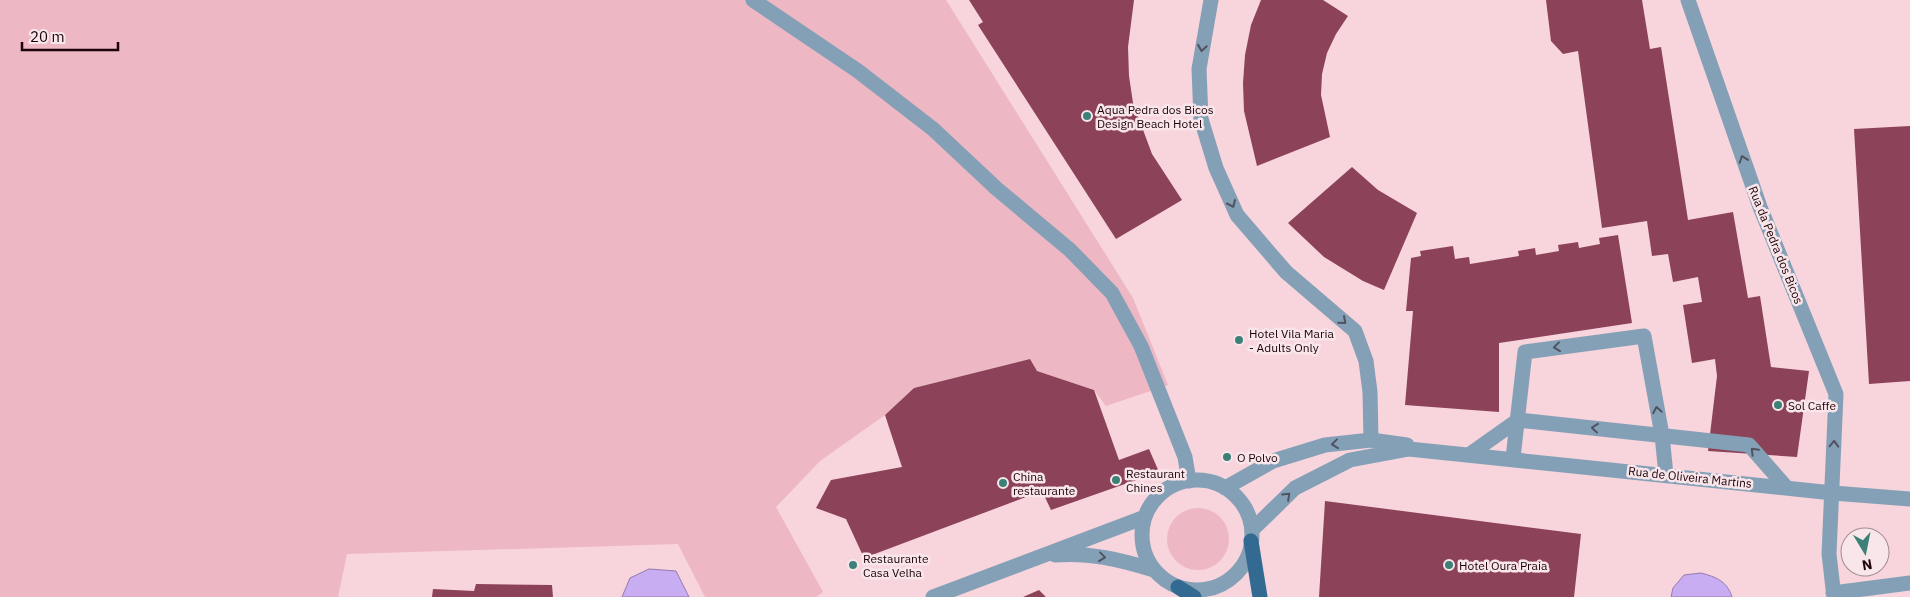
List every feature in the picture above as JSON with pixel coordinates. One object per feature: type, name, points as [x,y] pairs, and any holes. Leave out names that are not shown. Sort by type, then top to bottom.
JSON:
[{"type":"main road","points":[[1251,535],[1260,597]]},
{"type":"main road","points":[[1178,587],[1194,597]]},
{"type":"street","points":[[753,0],[858,71],[933,130],[998,189],[1070,250],[1112,292],[1141,346],[1185,458],[1189,480]]},
{"type":"street","points":[[1211,0],[1199,69],[1201,119],[1216,168],[1237,215],[1286,272],[1355,331],[1367,369],[1370,392],[1371,440]]},
{"type":"street","name":"Rua da Pedra dos Bicos","points":[[1688,0],[1760,208],[1836,394],[1829,554],[1833,595]]},
{"type":"street","points":[[1513,458],[1526,352],[1644,336],[1662,435],[1666,475]]},
{"type":"street","points":[[1470,454],[1518,420],[1662,435],[1748,445],[1786,487]]},
{"type":"street","name":"Rua de Oliveira Martins","points":[[1225,488],[1273,461],[1326,445],[1371,440],[1470,454]]},
{"type":"street","name":"Rua de Oliveira Martins","points":[[1251,535],[1295,488],[1350,460],[1409,449],[1513,458],[1833,493],[1910,499]]},
{"type":"street","points":[[1036,557],[1076,554],[1116,558],[1154,570],[1178,587],[1194,590],[1211,588],[1226,582],[1238,571],[1247,557],[1251,535],[1243,506],[1225,488],[1202,480],[1189,480],[1162,492],[1152,503],[1144,517],[1142,545],[1154,570]]},
{"type":"street","points":[[933,597],[1144,517]]},
{"type":"street","points":[[1833,595],[1910,583]]},
{"type":"shaded area","points":[[0,0],[946,0],[1133,298],[1168,385],[1106,406],[1094,390],[1037,371],[1029,359],[914,388],[885,415],[820,461],[776,507],[823,592],[816,597],[705,597],[678,544],[347,554],[338,597],[0,597]]},
{"type":"shaded area","points":[[1198,508],[1210,511],[1220,517],[1226,527],[1229,539],[1226,551],[1220,561],[1210,567],[1198,570],[1186,567],[1176,561],[1170,551],[1167,539],[1170,527],[1176,517],[1186,511]]},
{"type":"shaded area","points":[[649,569],[676,571],[689,597],[622,597],[630,578]]},
{"type":"shaded area","points":[[1701,573],[1724,583],[1732,597],[1671,597],[1673,588],[1684,575]]},
{"type":"building","name":"Aqua Pedra dos Bicos Design Beach Hotel","points":[[969,0],[1134,0],[1128,47],[1129,76],[1133,103],[1152,154],[1182,200],[1116,239],[978,25],[983,22]]},
{"type":"building","points":[[1261,0],[1323,0],[1348,16],[1336,34],[1327,53],[1322,74],[1321,95],[1330,137],[1257,166],[1244,111],[1243,83],[1245,55],[1251,25]]},
{"type":"building","points":[[1546,0],[1642,0],[1650,49],[1661,47],[1688,220],[1733,212],[1748,298],[1760,296],[1771,367],[1809,371],[1797,457],[1708,451],[1717,376],[1715,359],[1692,363],[1683,305],[1702,302],[1698,277],[1673,282],[1668,254],[1652,256],[1647,221],[1602,228],[1578,51],[1563,54],[1551,41]]},
{"type":"building","points":[[1910,126],[1910,381],[1869,384],[1854,129]]},
{"type":"building","points":[[1352,167],[1378,190],[1417,213],[1384,290],[1363,281],[1324,257],[1288,223]]},
{"type":"building","points":[[1618,235],[1632,323],[1499,343],[1499,412],[1405,405],[1413,311],[1406,311],[1411,258],[1421,256],[1420,251],[1453,246],[1455,259],[1469,257],[1470,264],[1519,256],[1518,251],[1535,248],[1536,255],[1559,251],[1558,245],[1578,242],[1579,248],[1600,244],[1599,238]]},
{"type":"building","points":[[1030,359],[1037,371],[1094,390],[1119,460],[1149,449],[1159,472],[1051,510],[1042,491],[864,558],[846,519],[816,508],[831,480],[902,467],[885,415],[914,388]]},
{"type":"building","name":"Hotel Oura Praia","points":[[1325,501],[1581,534],[1574,597],[1319,597]]},
{"type":"building","points":[[476,584],[552,585],[553,597],[432,597],[433,589],[474,591]]},
{"type":"building","points":[[1039,590],[1046,597],[1023,597]]},
{"type":"place","name":"Aqua Pedra dos Bicos Design Beach Hotel","points":[[1087,116]]},
{"type":"place","name":"Hotel Vila Maria - Adults Only","points":[[1239,340]]},
{"type":"place","name":"Sol Caffe","points":[[1778,405]]},
{"type":"place","name":"O Polvo","points":[[1227,457]]},
{"type":"place","name":"Restaurant Chines","points":[[1116,480]]},
{"type":"place","name":"China restaurante","points":[[1003,483]]},
{"type":"place","name":"Restaurante Casa Velha","points":[[853,565]]},
{"type":"place","name":"Hotel Oura Praia","points":[[1449,565]]}]
